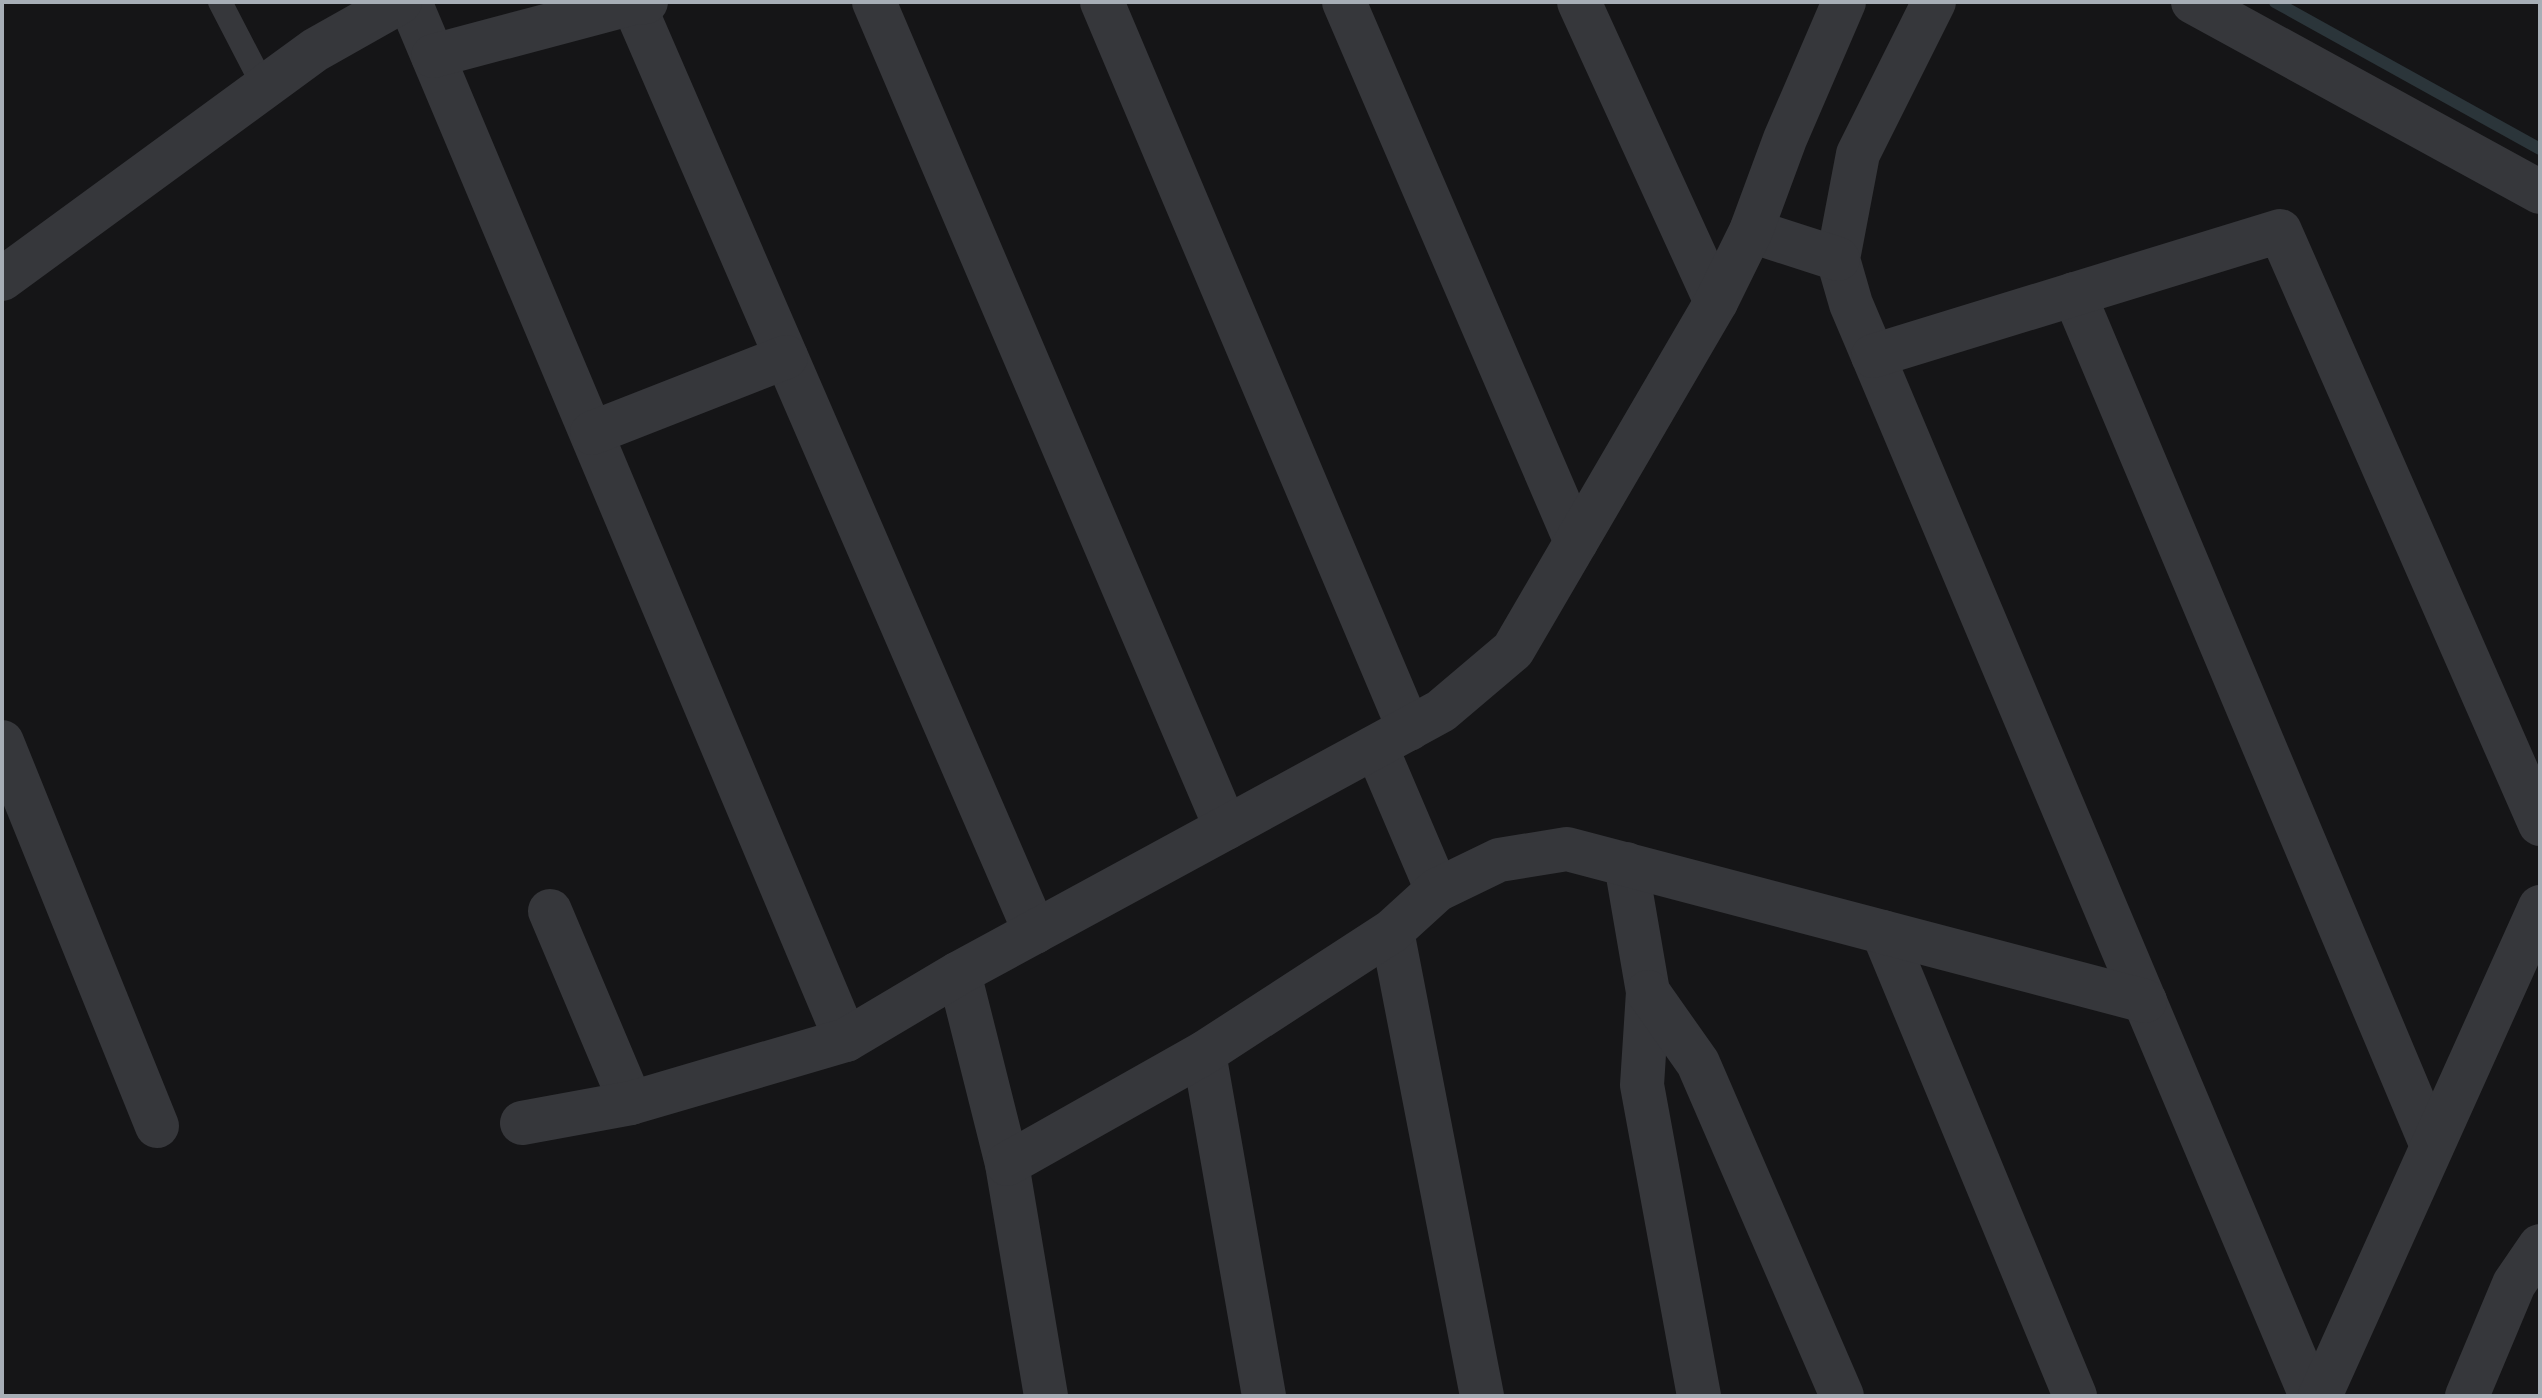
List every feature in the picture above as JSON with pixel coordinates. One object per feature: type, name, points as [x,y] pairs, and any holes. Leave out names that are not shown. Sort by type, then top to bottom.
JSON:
[{"type":"street","points":[[2,279],[315,50],[400,2]]},
{"type":"street","points":[[410,2],[846,1040]]},
{"type":"street","points":[[874,2],[1226,828]]},
{"type":"street","points":[[1102,2],[1392,738],[1437,890]]},
{"type":"street","points":[[1344,2],[1576,542]]},
{"type":"street","points":[[1579,2],[1716,302]]},
{"type":"street","points":[[1934,2],[1858,154],[1838,259],[1851,304],[2311,1396]]},
{"type":"street","points":[[2193,2],[2540,192]]},
{"type":"street","points":[[433,56],[640,3],[786,357],[1035,932]]},
{"type":"street","points":[[522,1123],[631,1103],[846,1040],[959,973],[1441,711],[1513,650],[1716,302],[1751,231],[1834,9]]},
{"type":"street","points":[[1751,231],[1838,259]]},
{"type":"street","points":[[1873,356],[2280,231],[2540,824]]},
{"type":"street","points":[[2074,294],[2432,1146]]},
{"type":"street","points":[[592,433],[786,357]]},
{"type":"street","points":[[2,742],[157,1126]]},
{"type":"street","points":[[1007,1164],[1204,1053],[1392,931],[1437,890],[1499,860],[1567,849],[2145,1001]]},
{"type":"street","points":[[1626,864],[1648,992],[1642,1085],[1699,1396]]},
{"type":"street","points":[[2320,1396],[2540,907]]},
{"type":"street","points":[[550,911],[631,1103]]},
{"type":"street","points":[[1392,931],[1482,1396]]},
{"type":"street","points":[[1883,932],[2075,1396]]},
{"type":"street","points":[[959,973],[1007,1164],[1046,1396]]},
{"type":"street","points":[[1648,992],[1698,1063],[1842,1396]]},
{"type":"street","points":[[1204,1053],[1264,1396]]},
{"type":"street","points":[[2467,1396],[2514,1284],[2540,1246]]},
{"type":"lane","points":[[220,2],[264,87]]},
{"type":"waterway","points":[[2275,2],[2540,149]]}]
